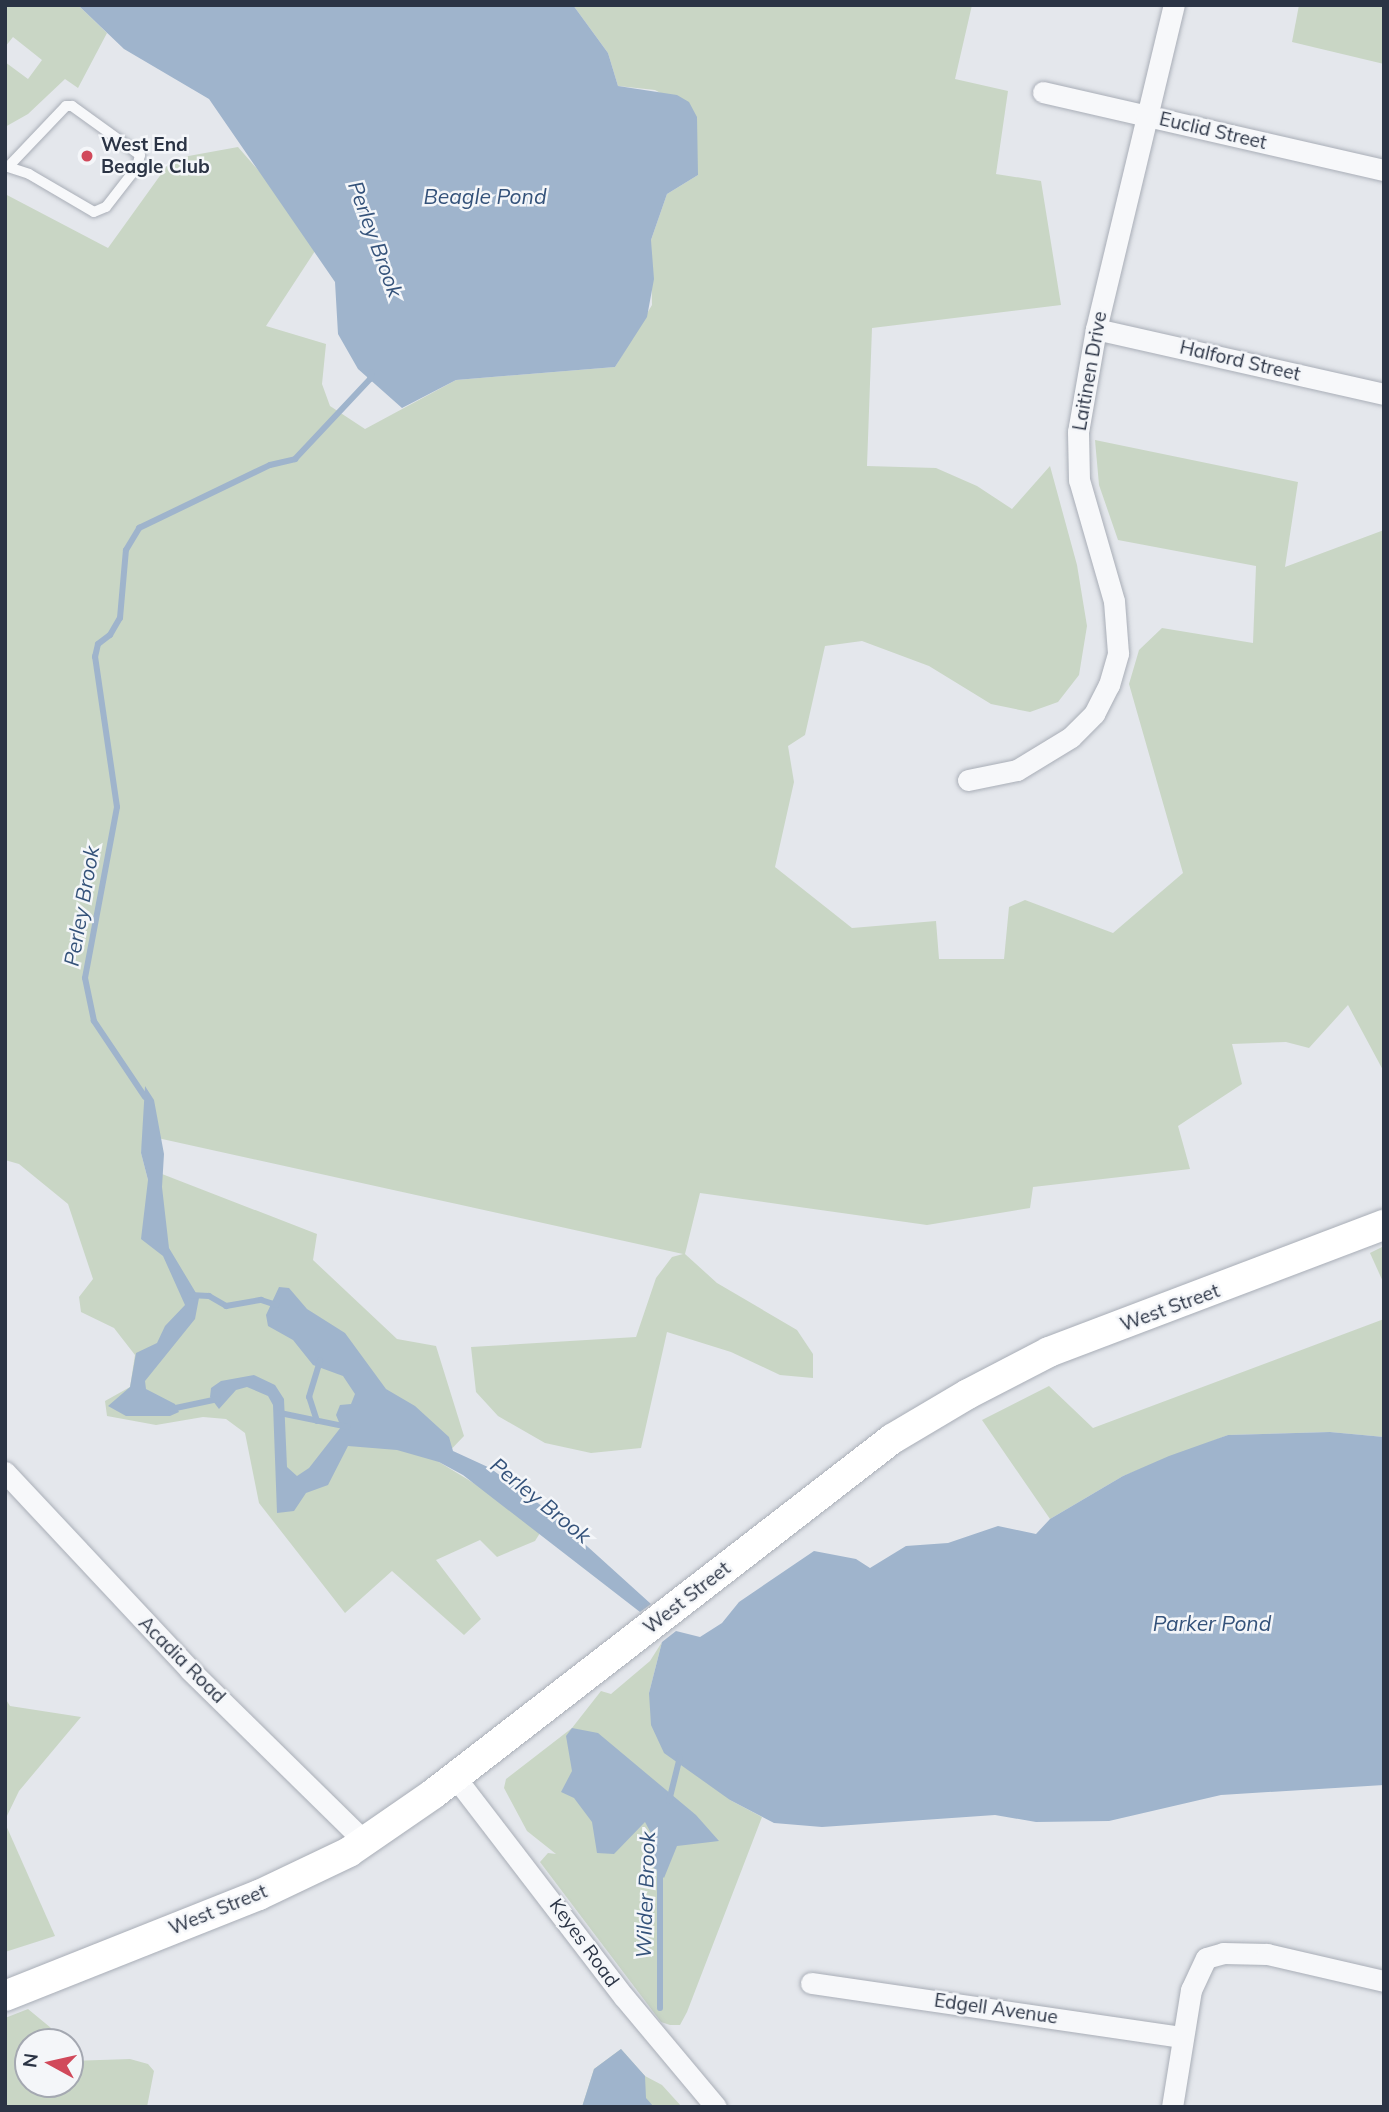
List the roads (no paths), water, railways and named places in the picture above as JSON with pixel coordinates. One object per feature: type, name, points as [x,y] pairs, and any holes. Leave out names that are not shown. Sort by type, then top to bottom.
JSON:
[{"type":"main road","name":"West Street","points":[[5,1996],[259,1895],[365,1842],[455,1777],[917,1424],[1049,1352],[1384,1225]]},
{"type":"street","name":"Laitinen Drive","points":[[968,780],[997,778],[1046,756],[1094,714],[1109,685],[1118,653],[1118,626],[1079,480],[1078,432],[1096,329],[1174,5]]},
{"type":"street","name":"Euclid Street","points":[[1043,92],[1384,170]]},
{"type":"street","name":"Halford Street","points":[[1096,329],[1384,394]]},
{"type":"street","name":"Acadia Road","points":[[5,1472],[171,1650],[365,1842]]},
{"type":"street","name":"Keyes Road","points":[[455,1777],[624,1997],[716,2107]]},
{"type":"street","points":[[1172,2107],[1194,1978],[1203,1961],[1213,1955],[1267,1954],[1384,1981]]},
{"type":"street","name":"Edgell Avenue","points":[[811,1983],[1182,2037]]},
{"type":"lane","points":[[66,106],[72,106],[140,155],[137,167],[106,207],[94,212],[6,166],[66,106]]},
{"type":"water","name":"Beagle Pond","points":[[78,5],[573,5],[608,53],[618,86],[677,95],[689,102],[697,117],[698,175],[667,194],[651,240],[654,279],[647,317],[615,367],[456,380],[402,408],[358,369],[338,334],[335,282],[209,99],[124,49]]},
{"type":"water","points":[[145,1086],[154,1100],[164,1154],[162,1187],[169,1248],[199,1298],[195,1319],[145,1381],[146,1389],[175,1404],[179,1412],[170,1416],[126,1416],[108,1406],[130,1387],[136,1353],[157,1343],[165,1326],[185,1305],[163,1256],[141,1239],[148,1180],[141,1153]]},
{"type":"water","points":[[279,1287],[289,1288],[307,1309],[345,1333],[386,1389],[415,1406],[449,1437],[453,1451],[490,1468],[546,1509],[651,1604],[640,1612],[463,1475],[439,1462],[397,1450],[348,1446],[328,1485],[306,1493],[294,1511],[277,1513],[273,1405],[268,1396],[247,1387],[236,1390],[219,1409],[210,1397],[211,1388],[221,1381],[254,1375],[275,1385],[284,1399],[287,1467],[297,1476],[309,1468],[341,1427],[336,1415],[340,1405],[351,1404],[355,1394],[343,1376],[313,1365],[293,1340],[268,1326],[266,1315]]},
{"type":"water","name":"Parker Pond","points":[[1330,1432],[1384,1437],[1384,1785],[1221,1795],[1109,1821],[1036,1822],[995,1815],[822,1827],[774,1823],[730,1800],[664,1753],[651,1725],[649,1693],[662,1642],[676,1631],[700,1637],[722,1623],[739,1602],[814,1551],[856,1559],[870,1568],[906,1546],[948,1543],[998,1526],[1036,1534],[1050,1519],[1123,1476],[1228,1435]]},
{"type":"water","points":[[572,1728],[598,1733],[696,1815],[719,1841],[677,1846],[664,1878],[653,1867],[652,1835],[645,1822],[614,1854],[597,1853],[592,1822],[574,1798],[561,1792],[572,1771],[566,1736]]},
{"type":"water","points":[[621,2049],[645,2076],[646,2098],[654,2107],[582,2107],[594,2069]]},
{"type":"waterway","name":"Perley Brook","points":[[145,1097],[94,1021],[85,978],[117,807],[95,657],[98,644],[110,635],[120,618],[126,550],[139,528],[270,465],[295,459],[370,379],[372,372]]},
{"type":"waterway","points":[[190,1295],[209,1296],[226,1306],[261,1300],[276,1305]]},
{"type":"waterway","points":[[317,1421],[309,1397],[320,1361]]},
{"type":"waterway","name":"Perley Brook","points":[[171,1409],[218,1399]]},
{"type":"waterway","points":[[280,1413],[348,1427]]},
{"type":"waterway","name":"Wilder Brook","points":[[669,1801],[680,1757]]},
{"type":"waterway","name":"Wilder Brook","points":[[660,1866],[660,2008]]},
{"type":"place","name":"West End Beagle Club","points":[[87,156]]}]
